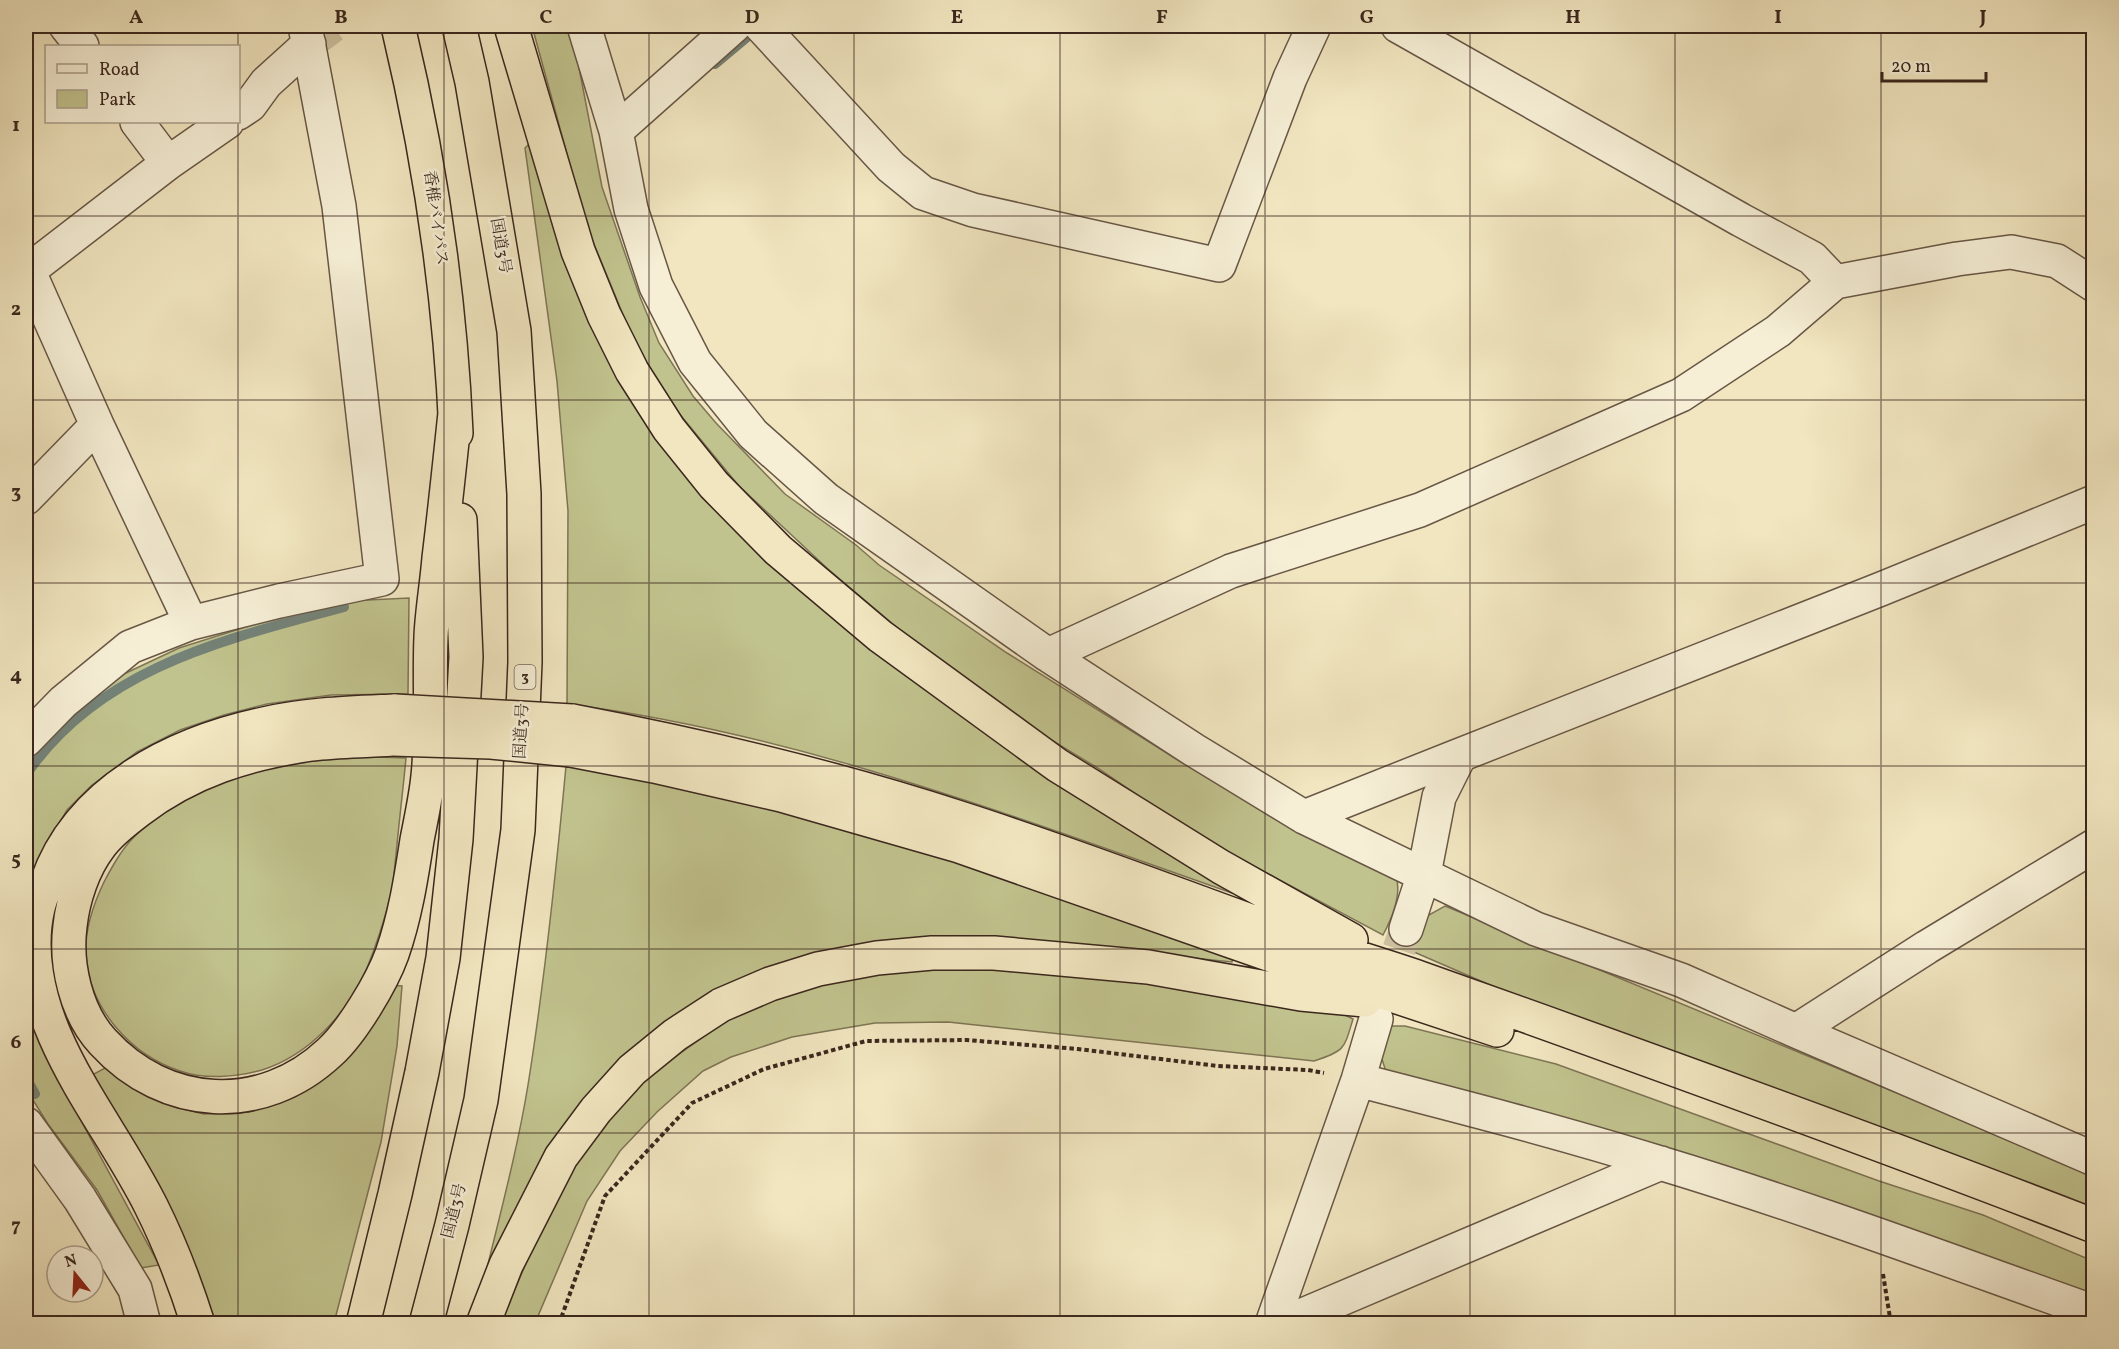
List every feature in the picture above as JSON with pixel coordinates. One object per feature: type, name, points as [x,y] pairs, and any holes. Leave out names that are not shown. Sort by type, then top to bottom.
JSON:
[{"type":"highway","name":"香椎バイパス","points":[[398,26],[414,90],[434,201],[445,291],[455,413]]},
{"type":"highway","name":"国道3号","points":[[426,1323],[482,1100],[518,830],[525,662],[524,494],[514,331],[472,82],[459,26]]},
{"type":"highway","points":[[511,26],[578,251],[604,315],[632,371],[669,429],[714,485],[778,550],[880,636],[1057,765],[1221,867],[1418,978]]},
{"type":"highway","points":[[394,725],[314,744],[268,752],[213,767],[185,780],[150,802],[123,822],[100,846],[85,873],[72,910],[68,941],[72,977],[84,1013],[100,1040],[124,1062],[146,1077],[177,1092],[216,1098],[246,1095],[280,1084],[305,1072],[332,1051],[355,1021],[391,956],[406,906],[428,775],[431,635],[455,413]]},
{"type":"highway","points":[[363,1323],[422,1072],[443,958],[456,839],[466,657],[455,413]]},
{"type":"highway","points":[[198,1323],[181,1272],[151,1205],[55,1035],[37,976],[34,944],[38,908],[50,872],[68,838],[88,813],[113,790],[177,751],[264,723],[312,716],[394,725],[571,736],[654,737],[784,766],[962,818],[1154,885],[1300,939],[1418,978],[1899,1150],[2094,1226]]},
{"type":"highway","points":[[571,736],[654,766],[781,795],[959,846],[1860,1158],[2094,1248]]},
{"type":"highway","points":[[483,1323],[506,1265],[561,1157],[596,1110],[632,1070],[675,1035],[721,1005],[780,981],[818,969],[877,958],[932,953],[994,953],[1148,967],[1301,994],[1432,1008]]},
{"type":"street","points":[[66,26],[81,45]]},
{"type":"street","points":[[584,26],[616,131],[631,209],[656,286],[695,362],[753,434],[826,499],[1048,656],[1194,750],[1304,817],[1536,929],[1681,980],[1796,1032],[2094,1159]]},
{"type":"street","points":[[616,131],[734,26]]},
{"type":"street","points":[[761,26],[891,167],[923,194],[973,210],[1219,265],[1290,78],[1314,26]]},
{"type":"street","points":[[1398,26],[1812,258],[1835,282]]},
{"type":"street","points":[[240,112],[250,105],[307,35]]},
{"type":"street","points":[[26,740],[63,702],[130,647],[190,623],[382,579],[339,206],[307,35]]},
{"type":"street","points":[[138,123],[168,163]]},
{"type":"street","points":[[190,623],[97,425],[27,268],[226,123]]},
{"type":"street","points":[[1048,656],[1231,571],[1420,510],[1681,395],[1778,331],[1835,282],[1957,259],[2011,252],[2057,261],[2094,285]]},
{"type":"street","points":[[26,498],[97,425]]},
{"type":"street","points":[[1304,817],[1881,589],[2094,502]]},
{"type":"street","points":[[1406,929],[1424,874],[1439,797],[1460,755]]},
{"type":"street","points":[[1796,1032],[1927,947],[2094,846]]},
{"type":"street","points":[[1272,1323],[1358,1080],[1376,1019]]},
{"type":"street","points":[[1358,1080],[1512,1120],[1661,1163],[1877,1235],[2094,1312]]},
{"type":"street","points":[[26,1124],[80,1199],[135,1289],[144,1323]]},
{"type":"street","points":[[1282,1323],[1661,1163]]},
{"type":"path","points":[[559,1323],[605,1196],[692,1103],[764,1069],[866,1041],[967,1040],[1078,1049],[1218,1066],[1308,1070],[1358,1080]]},
{"type":"path","points":[[1877,1235],[1891,1323]]},
{"type":"green space","points":[[532,26],[571,26],[602,187],[640,297],[659,343],[693,396],[716,423],[785,494],[856,545],[879,565],[1007,653],[1178,760],[1293,827],[1395,874],[1397,897],[1383,935],[1201,838],[1096,767],[1025,724],[914,642],[828,569],[739,486],[668,400],[631,334],[587,227]]},
{"type":"green space","points":[[528,145],[534,147],[695,483],[1235,890],[1232,893],[987,807],[821,757],[737,735],[653,717],[567,704],[568,511],[557,381],[525,148]]},
{"type":"green space","points":[[409,598],[408,694],[331,695],[267,704],[180,730],[137,752],[92,785],[67,810],[39,858],[26,896],[26,762],[48,736],[82,703],[126,673],[179,648],[268,620],[347,601]]},
{"type":"green space","points":[[349,756],[406,758],[391,893],[370,960],[349,1001],[338,1016],[311,1043],[296,1054],[262,1070],[232,1076],[200,1076],[162,1064],[145,1054],[116,1028],[105,1012],[95,994],[86,957],[86,938],[93,909],[104,882],[121,853],[150,823],[187,799],[228,780],[271,767]]},
{"type":"green space","points":[[566,766],[731,797],[896,841],[1233,956],[1232,962],[1053,944],[986,941],[667,1022],[493,1267],[487,1268],[515,1154],[528,1085],[550,926]]},
{"type":"green space","points":[[1445,906],[2093,1174],[2093,1214],[1573,1021],[1414,952],[1427,916]]},
{"type":"green space","points":[[936,962],[1086,974],[1343,1014],[1353,1019],[1342,1048],[1314,1061],[948,1022],[875,1023],[792,1037],[731,1057],[703,1071],[657,1112],[620,1151],[587,1201],[535,1323],[500,1324],[539,1233],[569,1173],[604,1123],[641,1081],[723,1023],[786,989]]},
{"type":"green space","points":[[391,985],[402,986],[397,1046],[381,1142],[334,1323],[207,1323],[90,1076],[105,1068],[144,1094],[172,1106],[204,1114],[249,1112],[289,1098],[314,1083]]},
{"type":"green space","points":[[26,997],[45,1054],[159,1265],[141,1268],[97,1190],[48,1124],[26,1089]]},
{"type":"green space","points":[[1390,1026],[1405,1026],[1556,1064],[1879,1181],[1983,1215],[2093,1261],[2093,1300],[1387,1075],[1381,1056]]},
{"type":"waterway","points":[[715,64],[758,28]]},
{"type":"waterway","points":[[26,775],[56,738],[90,708],[128,683],[168,662],[211,646],[344,607]]},
{"type":"waterway","points":[[26,1078],[35,1094]]},
{"type":"tunnel","points":[[309,44],[333,26]]},
{"type":"tunnel","points":[[1383,996],[1406,929]]}]
